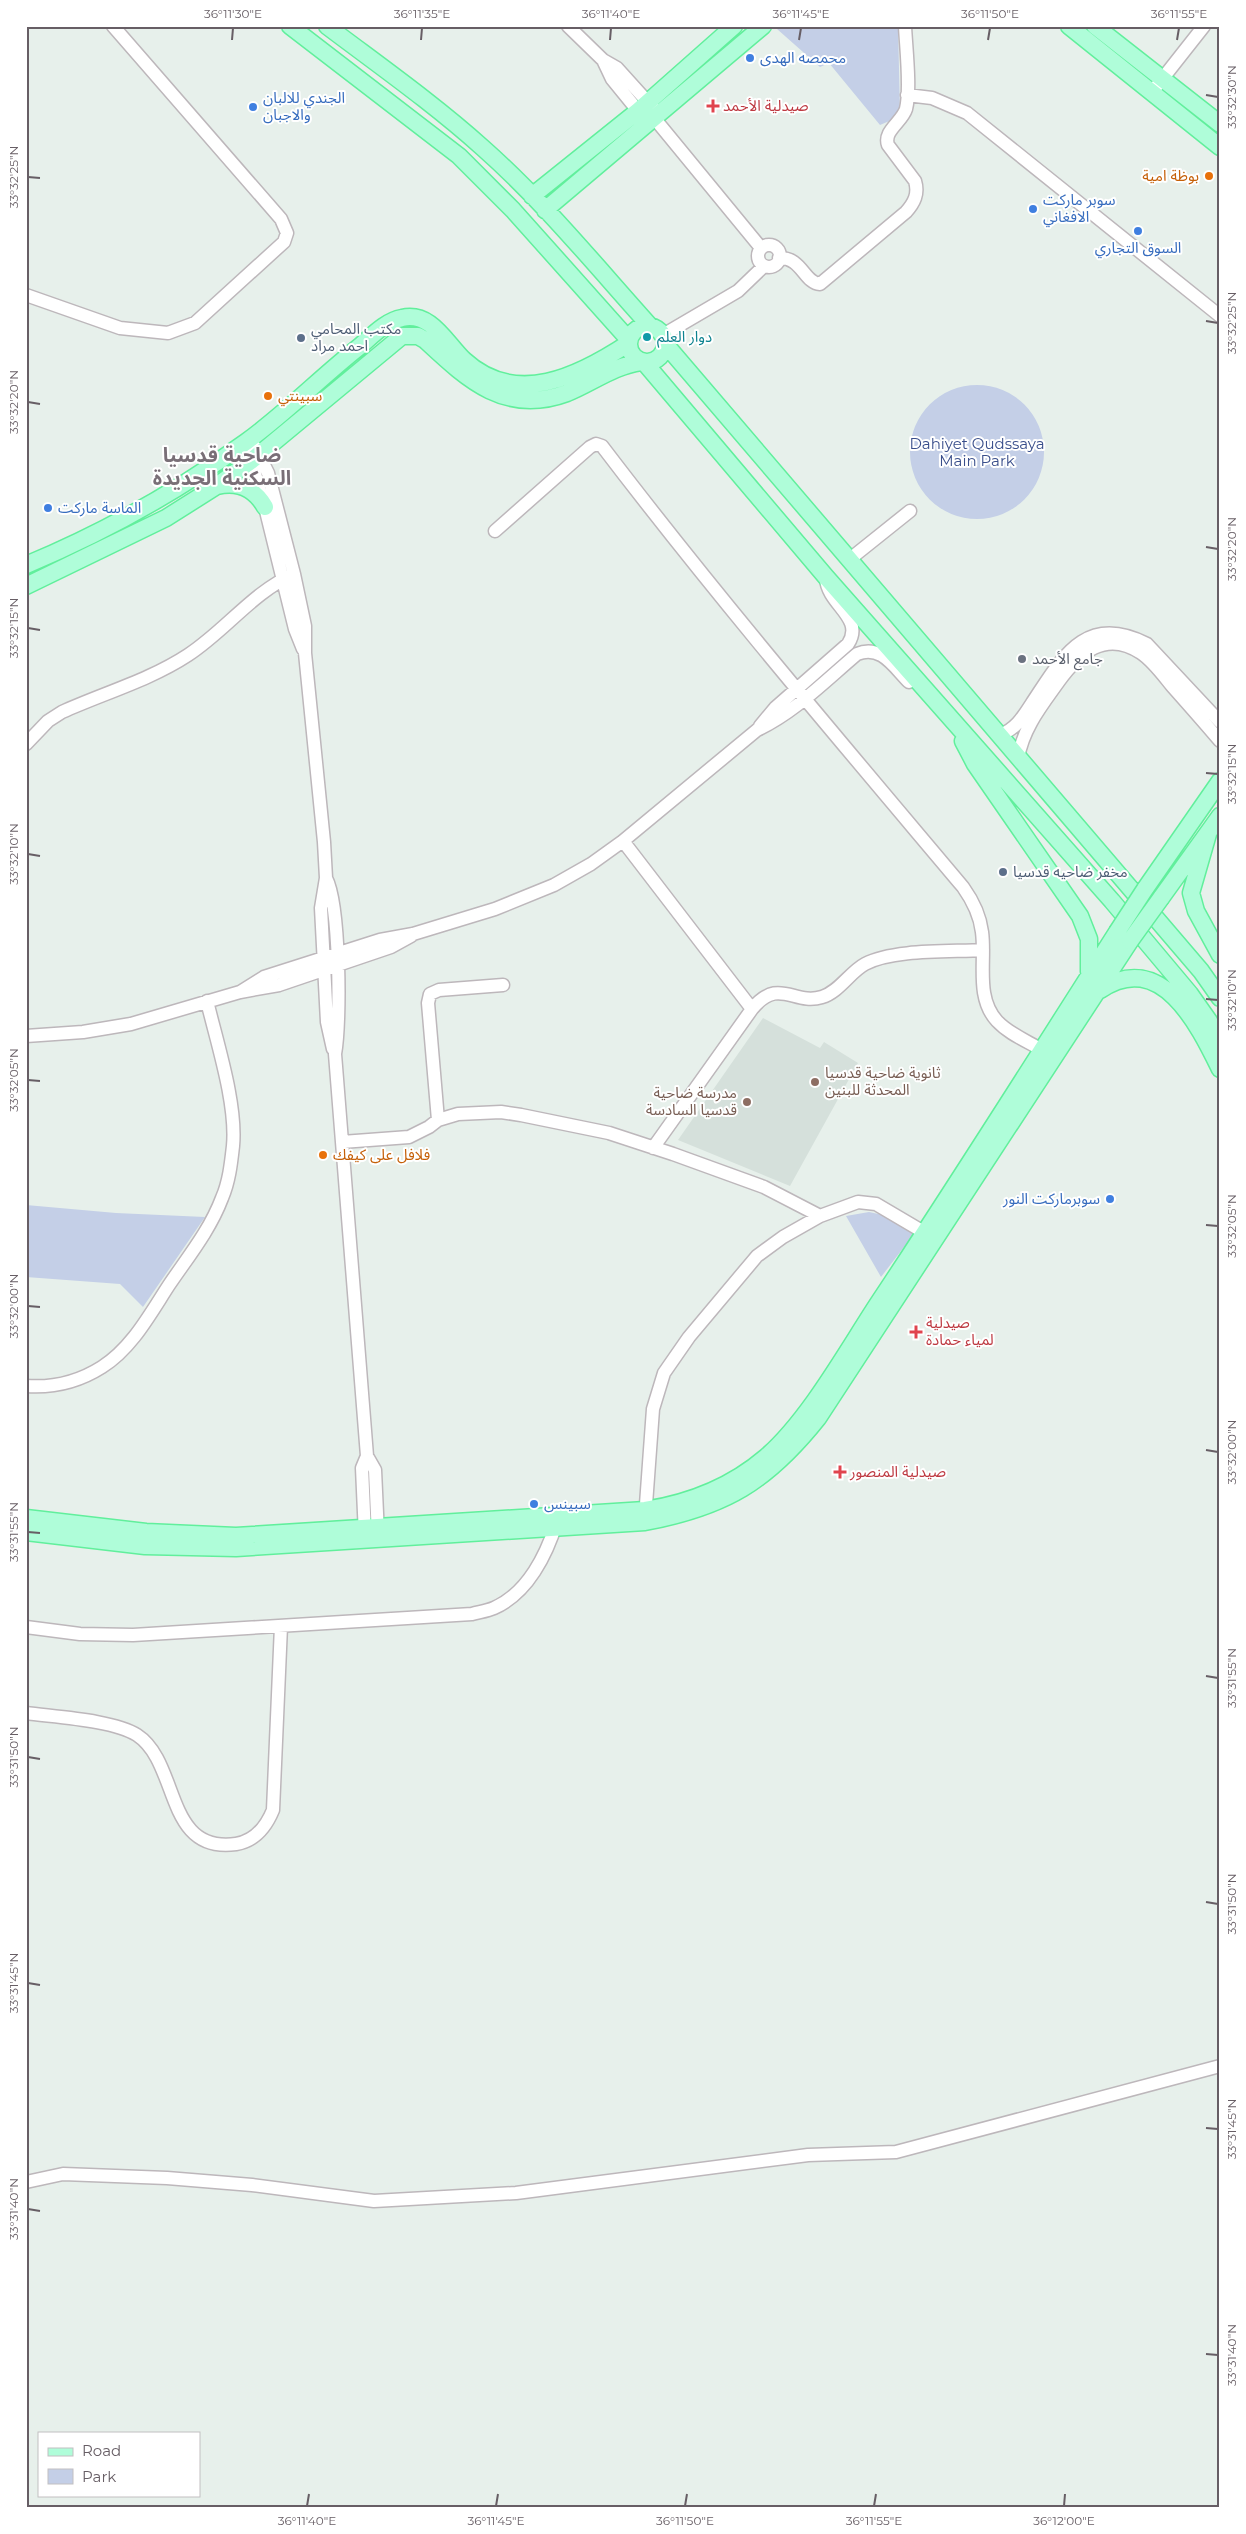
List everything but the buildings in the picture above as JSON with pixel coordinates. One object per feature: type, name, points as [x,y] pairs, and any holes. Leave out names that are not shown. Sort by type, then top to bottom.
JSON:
[{"type":"main road","points":[[290,26],[458,156],[513,210],[629,342],[630,351],[643,362],[826,577],[1112,901],[1190,994],[1210,1021],[1220,1040]]},
{"type":"main road","points":[[327,26],[443,113],[484,149],[532,196],[660,335],[1018,758],[1202,971],[1220,998]]},
{"type":"main road","points":[[532,196],[643,106],[734,26]]},
{"type":"main road","points":[[545,210],[764,26]]},
{"type":"main road","points":[[1069,26],[1220,146]]},
{"type":"main road","points":[[1095,26],[1164,78],[1220,124]]},
{"type":"main road","points":[[26,565],[103,529],[153,502],[247,441],[380,329],[393,321],[412,317],[431,324],[464,360],[481,372],[521,385],[542,384],[562,379],[611,362],[643,362],[659,359],[660,335]]},
{"type":"main road","points":[[409,334],[412,317]]},
{"type":"main road","points":[[26,586],[166,518],[215,487],[256,457],[395,340],[409,334],[425,340],[476,385],[497,395],[521,400],[544,399],[567,392],[611,362],[629,342],[636,329],[660,335]]},
{"type":"main road","points":[[215,487],[232,484],[240,485],[255,493],[265,506]]},
{"type":"main road","points":[[958,725],[975,764],[1086,927],[1091,952],[1088,977]]},
{"type":"main road","points":[[26,1518],[191,1536],[371,1534],[644,1516],[670,1518],[711,1505],[742,1490],[759,1479],[790,1451],[931,1236],[1098,991],[1145,889],[1220,781]]},
{"type":"main road","points":[[931,1236],[1088,977],[1123,936],[1161,898],[1220,816]]},
{"type":"main road","points":[[1208,834],[1192,893],[1196,911],[1220,955]]},
{"type":"main road","points":[[1098,991],[1108,984],[1133,979],[1146,980],[1170,991],[1198,1026],[1220,1069]]},
{"type":"main road","points":[[26,1532],[145,1546],[190,1548],[282,1547],[371,1534]]},
{"type":"street","points":[[26,295],[120,328],[151,333],[174,332],[195,324],[209,312],[284,242],[287,233],[281,219],[114,26]]},
{"type":"street","points":[[568,26],[603,60],[617,68],[643,106],[761,248]]},
{"type":"street","points":[[779,258],[793,261],[814,283],[820,284],[910,207],[916,196],[915,181],[888,146],[886,140],[888,134],[905,111],[907,95],[905,26]]},
{"type":"street","points":[[1152,92],[1204,26]]},
{"type":"street","points":[[907,95],[938,100],[968,113],[1220,316]]},
{"type":"street","points":[[660,335],[738,291],[764,266],[775,265],[779,258],[778,251],[773,246],[761,248],[758,256],[764,266]]},
{"type":"street","points":[[247,441],[268,473],[289,577]]},
{"type":"street","points":[[495,530],[590,447],[599,444],[796,688],[963,886],[979,917],[983,950],[984,995],[988,1008],[996,1020],[1007,1030],[1042,1050]]},
{"type":"street","points":[[256,457],[265,506],[305,626],[305,653],[315,740],[326,878],[322,900],[330,962],[328,1030],[335,1054],[367,1456],[375,1470],[371,1534]]},
{"type":"street","points":[[850,559],[910,511]]},
{"type":"street","points":[[26,744],[48,721],[62,712],[161,670],[188,656],[269,588],[289,577]]},
{"type":"street","points":[[757,730],[770,713],[848,644],[852,637],[852,622],[832,596],[826,577]]},
{"type":"street","points":[[1000,735],[1017,724],[1071,648],[1098,634],[1123,635],[1146,644],[1184,691],[1220,741]]},
{"type":"street","points":[[848,644],[854,645],[857,654]]},
{"type":"street","points":[[1018,758],[1022,741],[1029,725],[1071,665],[1088,650],[1101,645],[1115,644],[1128,646],[1141,653],[1220,722]]},
{"type":"street","points":[[26,1036],[83,1032],[131,1024],[240,992],[269,987],[330,962],[391,947],[413,934],[526,897],[591,864],[624,841],[757,730],[777,719],[805,698],[857,654],[865,651],[877,652],[908,682],[925,688]]},
{"type":"street","points":[[624,841],[752,1009]]},
{"type":"street","points":[[653,1148],[760,1000],[773,993],[822,997],[864,964],[882,957],[983,950]]},
{"type":"street","points":[[438,1120],[428,1003],[430,994],[439,990],[503,984]]},
{"type":"street","points":[[26,1386],[61,1384],[82,1377],[103,1366],[120,1352],[135,1335],[196,1245],[219,1206],[230,1171],[234,1144],[232,1116],[207,1001]]},
{"type":"street","points":[[342,1142],[409,1137],[448,1116],[481,1112],[521,1114],[609,1133],[653,1148],[764,1187],[820,1216]]},
{"type":"street","points":[[644,1516],[653,1409],[659,1385],[671,1362],[724,1294],[757,1256],[783,1237],[820,1216],[849,1204],[869,1202],[931,1236]]},
{"type":"street","points":[[26,1627],[116,1635],[472,1614],[494,1608],[511,1598],[527,1581],[539,1564],[556,1522]]},
{"type":"street","points":[[26,1713],[116,1727],[138,1735],[150,1746],[179,1812],[193,1833],[215,1844],[239,1843],[261,1831],[274,1810],[281,1626]]},
{"type":"street","points":[[26,2182],[62,2174],[167,2178],[252,2185],[374,2201],[516,2193],[808,2155],[896,2152],[1220,2066]]},
{"type":"shaded area","points":[[763,1018],[820,1048],[824,1042],[858,1063],[790,1186],[678,1140]]},
{"type":"green space","points":[[780,26],[898,26],[900,112],[894,119],[880,125],[829,63],[820,67],[777,29]]},
{"type":"green space","name":"Dahiyet Qudssaya Main Park","points":[[977,385],[1003,390],[1014,396],[1024,405],[1033,415],[1039,426],[1044,452],[1039,478],[1033,489],[1024,499],[1014,508],[1003,514],[977,519],[951,514],[940,508],[930,499],[921,489],[915,478],[910,452],[915,426],[921,415],[930,405],[940,396],[951,390]]},
{"type":"green space","points":[[26,1205],[116,1213],[205,1217],[143,1307],[120,1284],[26,1277]]},
{"type":"green space","points":[[869,1212],[883,1215],[914,1234],[881,1277],[846,1216]]},
{"type":"place","name":"محمصه الهدى","points":[[750,58]]},
{"type":"place","name":"صيدلية الأحمد","points":[[713,106]]},
{"type":"place","name":"الجندي للالبان والاجبان","points":[[253,107]]},
{"type":"place","name":"بوظة امية","points":[[1209,176]]},
{"type":"place","name":"سوبر ماركت الافغاني","points":[[1033,209]]},
{"type":"place","name":"السوق التجاري","points":[[1138,231]]},
{"type":"place","name":"دوار العلم","points":[[647,337]]},
{"type":"place","name":"مكتب المحامي احمد مراد","points":[[301,338]]},
{"type":"place","name":"سبينتي","points":[[268,396]]},
{"type":"place","name":"الماسة ماركت","points":[[48,508]]},
{"type":"place","name":"جامع الأحمد","points":[[1022,659]]},
{"type":"place","name":"مخفر ضاحيه قدسيا","points":[[1003,872]]},
{"type":"place","name":"ثانوية ضاحية قدسيا المحدثة للبنين","points":[[815,1082]]},
{"type":"place","name":"مدرسة ضاحية قدسيا السادسة","points":[[747,1102]]},
{"type":"place","name":"فلافل على كيفك","points":[[323,1155]]},
{"type":"place","name":"سوبرماركت النور","points":[[1110,1199]]},
{"type":"place","name":"صيدلية لمياء حمادة","points":[[916,1332]]},
{"type":"place","name":"صيدلية المنصور","points":[[840,1472]]},
{"type":"place","name":"سبينس","points":[[534,1504]]},
{"type":"district","name":"ضاحية قدسيا السكنية الجديدة","points":[[222,466]]}]
